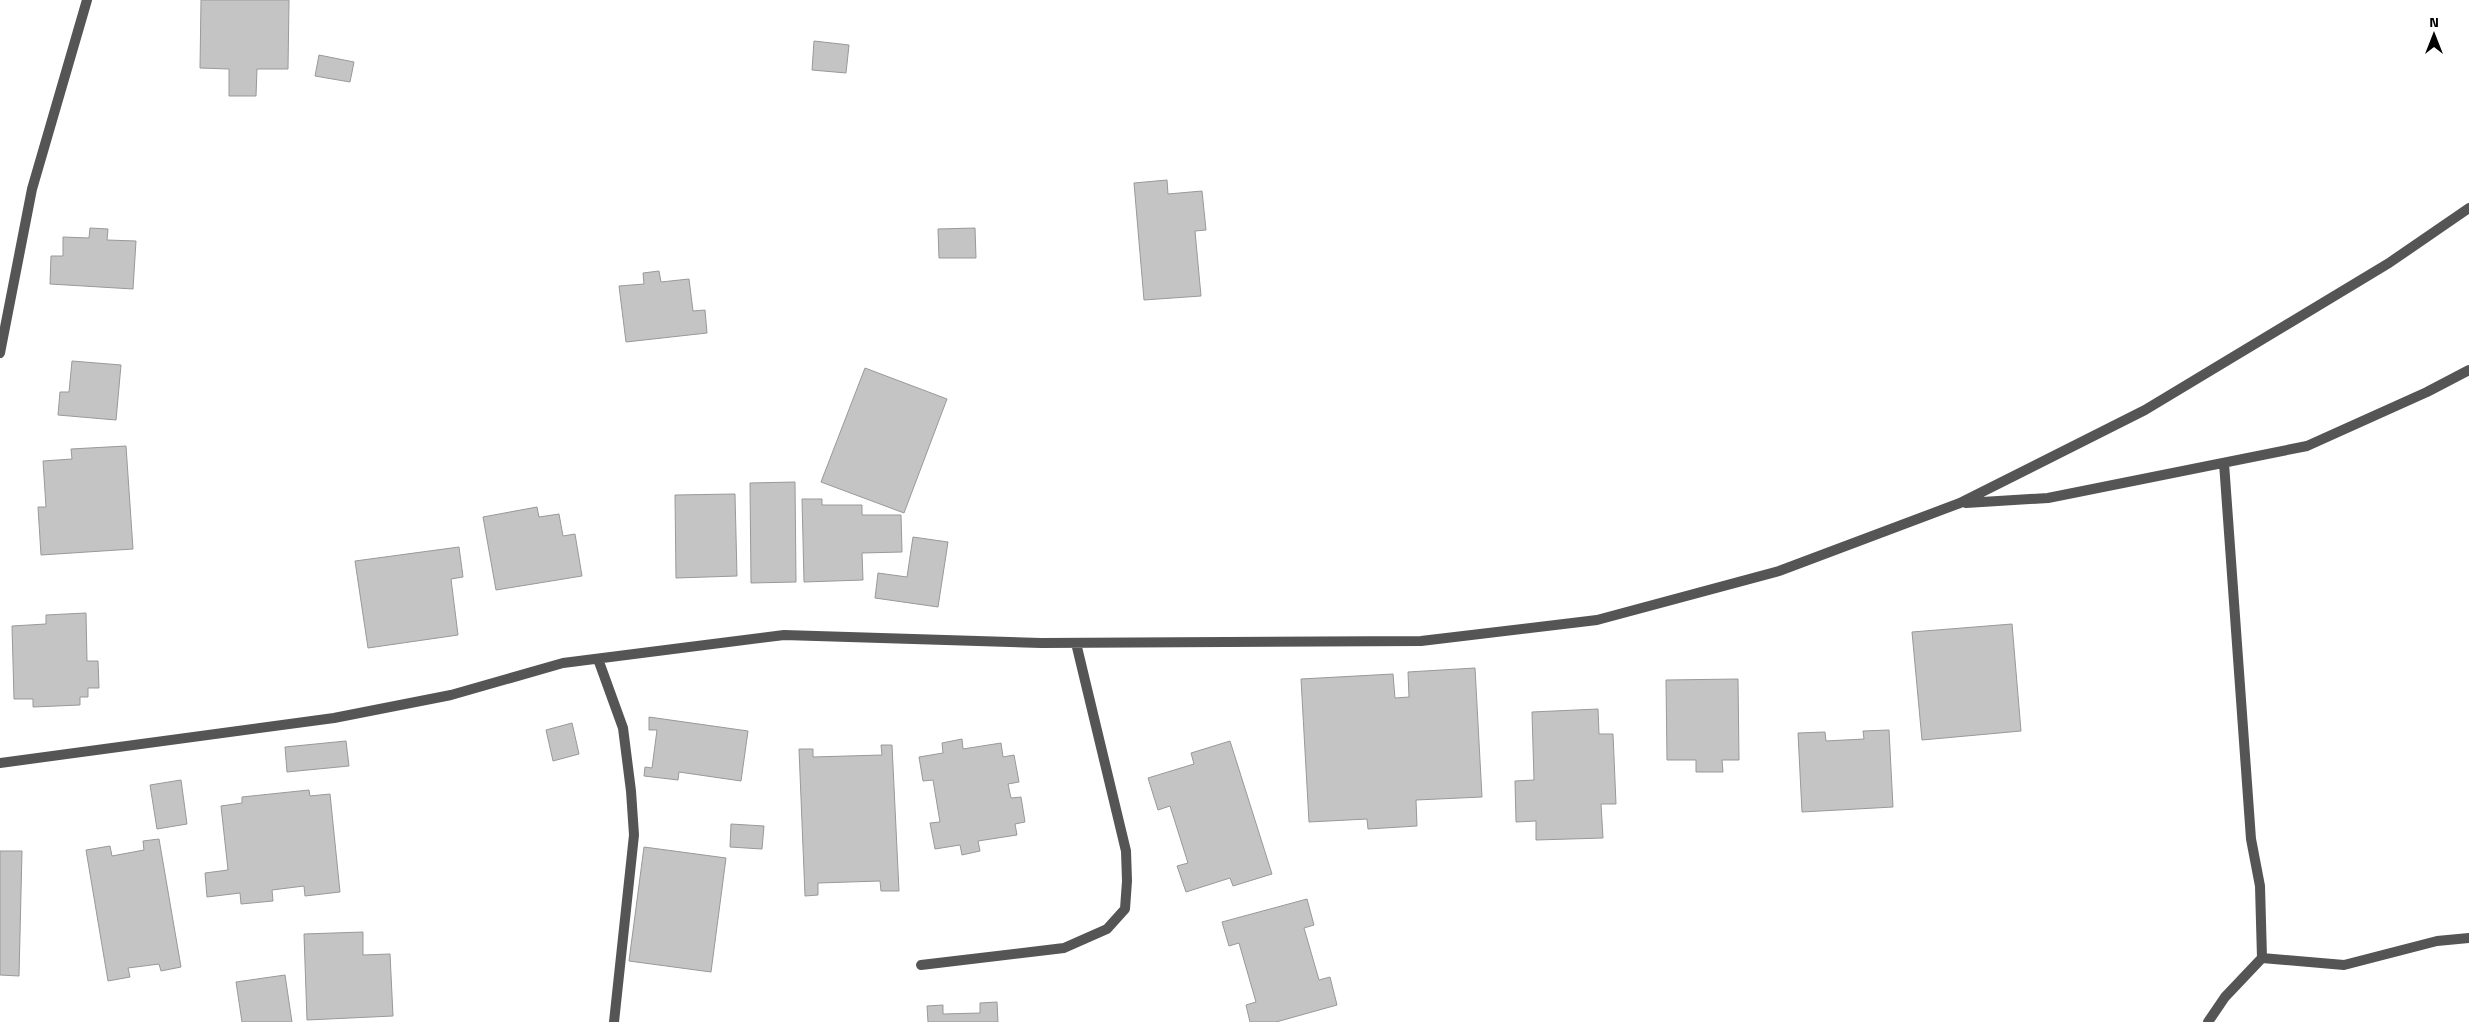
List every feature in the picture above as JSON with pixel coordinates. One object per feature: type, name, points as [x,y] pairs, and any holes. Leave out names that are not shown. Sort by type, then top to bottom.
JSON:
[{"type":"street","points":[[0,353],[32,189],[87,0]]},
{"type":"street","points":[[0,763],[334,718],[451,695],[563,664],[784,635],[1076,642],[1421,641],[1597,620],[1779,571],[1960,503],[2145,410],[2389,263],[2469,208]]},
{"type":"street","points":[[1960,503],[2048,498],[2307,446],[2427,392],[2469,370]]},
{"type":"street","points":[[2208,1022],[2225,997],[2262,958],[2260,886],[2251,839],[2224,463]]},
{"type":"street","points":[[921,965],[1064,948],[1106,929],[1124,909],[1127,880],[1126,852],[1076,642]]},
{"type":"street","points":[[598,660],[623,728],[631,791],[633,826],[614,1022]]},
{"type":"street","points":[[2262,958],[2344,965],[2437,941],[2469,938]]},
{"type":"building","points":[[201,0],[289,0],[288,69],[257,69],[256,96],[229,96],[229,69],[200,68]]},
{"type":"building","points":[[814,41],[849,45],[846,73],[812,70]]},
{"type":"building","points":[[319,55],[354,62],[350,82],[315,76]]},
{"type":"building","points":[[1167,180],[1168,194],[1202,191],[1206,230],[1195,231],[1201,296],[1144,300],[1134,183]]},
{"type":"building","points":[[90,228],[108,229],[107,240],[136,241],[133,289],[50,284],[51,256],[63,256],[63,237],[89,238]]},
{"type":"building","points":[[975,228],[976,258],[939,258],[938,229]]},
{"type":"building","points":[[659,271],[661,282],[689,279],[693,311],[705,310],[707,333],[626,342],[619,286],[644,284],[643,273]]},
{"type":"building","points":[[72,361],[121,365],[116,420],[58,415],[60,392],[69,392]]},
{"type":"building","points":[[865,368],[947,399],[904,513],[821,482]]},
{"type":"building","points":[[126,446],[133,549],[41,555],[38,507],[46,507],[43,461],[72,459],[71,449]]},
{"type":"building","points":[[795,482],[796,582],[751,583],[750,483]]},
{"type":"building","points":[[735,494],[737,576],[676,578],[675,495]]},
{"type":"building","points":[[802,499],[822,499],[822,505],[862,505],[862,515],[901,515],[902,552],[862,553],[863,580],[804,582]]},
{"type":"building","points":[[537,507],[539,517],[559,514],[563,536],[575,534],[582,576],[496,590],[483,517]]},
{"type":"building","points":[[913,537],[948,542],[938,607],[875,598],[878,573],[907,577]]},
{"type":"building","points":[[459,547],[463,577],[451,579],[458,635],[368,648],[355,561]]},
{"type":"building","points":[[86,613],[87,661],[98,661],[99,688],[88,688],[88,697],[80,697],[80,705],[33,707],[33,699],[14,699],[12,626],[46,624],[46,615]]},
{"type":"building","points":[[2012,624],[2021,731],[1922,740],[1912,632]]},
{"type":"building","points":[[1475,668],[1482,797],[1416,800],[1417,826],[1368,829],[1367,819],[1309,822],[1301,679],[1393,674],[1395,698],[1409,697],[1408,672]]},
{"type":"building","points":[[1738,679],[1739,760],[1722,760],[1723,772],[1696,772],[1696,760],[1667,760],[1666,680]]},
{"type":"building","points":[[1598,709],[1599,734],[1613,734],[1616,804],[1601,804],[1603,838],[1536,840],[1536,821],[1516,822],[1515,781],[1534,780],[1532,712]]},
{"type":"building","points":[[649,717],[748,731],[741,781],[679,772],[678,780],[644,776],[645,767],[652,768],[657,730],[649,730]]},
{"type":"building","points":[[572,723],[579,754],[553,761],[546,730]]},
{"type":"building","points":[[1889,730],[1893,807],[1802,812],[1798,733],[1825,732],[1826,741],[1864,739],[1863,731]]},
{"type":"building","points":[[962,739],[963,749],[1001,743],[1003,757],[1014,755],[1019,782],[1008,784],[1011,798],[1021,797],[1025,822],[1015,824],[1017,835],[978,841],[980,851],[962,855],[960,845],[935,849],[930,823],[940,822],[933,780],[923,781],[919,757],[943,753],[942,743]]},
{"type":"building","points":[[346,741],[349,766],[287,772],[285,747]]},
{"type":"building","points":[[1230,741],[1272,874],[1233,886],[1230,878],[1186,892],[1177,866],[1188,863],[1170,806],[1158,810],[1148,778],[1194,764],[1191,753]]},
{"type":"building","points":[[881,745],[892,745],[899,891],[881,891],[880,881],[818,883],[818,895],[805,896],[799,749],[813,749],[813,757],[882,755]]},
{"type":"building","points":[[181,780],[187,824],[157,829],[150,785]]},
{"type":"building","points":[[309,790],[310,796],[330,794],[340,892],[305,896],[304,886],[272,890],[273,901],[241,904],[240,893],[207,897],[205,873],[228,870],[221,806],[242,803],[242,797]]},
{"type":"building","points":[[731,824],[764,826],[762,849],[730,847]]},
{"type":"building","points":[[159,839],[181,967],[161,971],[159,964],[128,968],[130,977],[108,981],[86,850],[110,846],[112,856],[144,850],[143,841]]},
{"type":"building","points":[[644,847],[726,858],[711,972],[629,961]]},
{"type":"building","points":[[0,851],[22,851],[19,976],[0,975]]},
{"type":"building","points":[[1307,899],[1314,925],[1304,928],[1319,980],[1330,977],[1337,1005],[1276,1022],[1250,1022],[1246,1005],[1256,1002],[1239,943],[1229,946],[1222,922]]},
{"type":"building","points":[[363,932],[363,955],[390,954],[393,1016],[307,1020],[304,934]]},
{"type":"building","points":[[285,975],[292,1022],[242,1022],[236,982]]},
{"type":"building","points":[[997,1002],[998,1022],[928,1022],[927,1006],[943,1005],[943,1014],[980,1013],[980,1003]]}]
